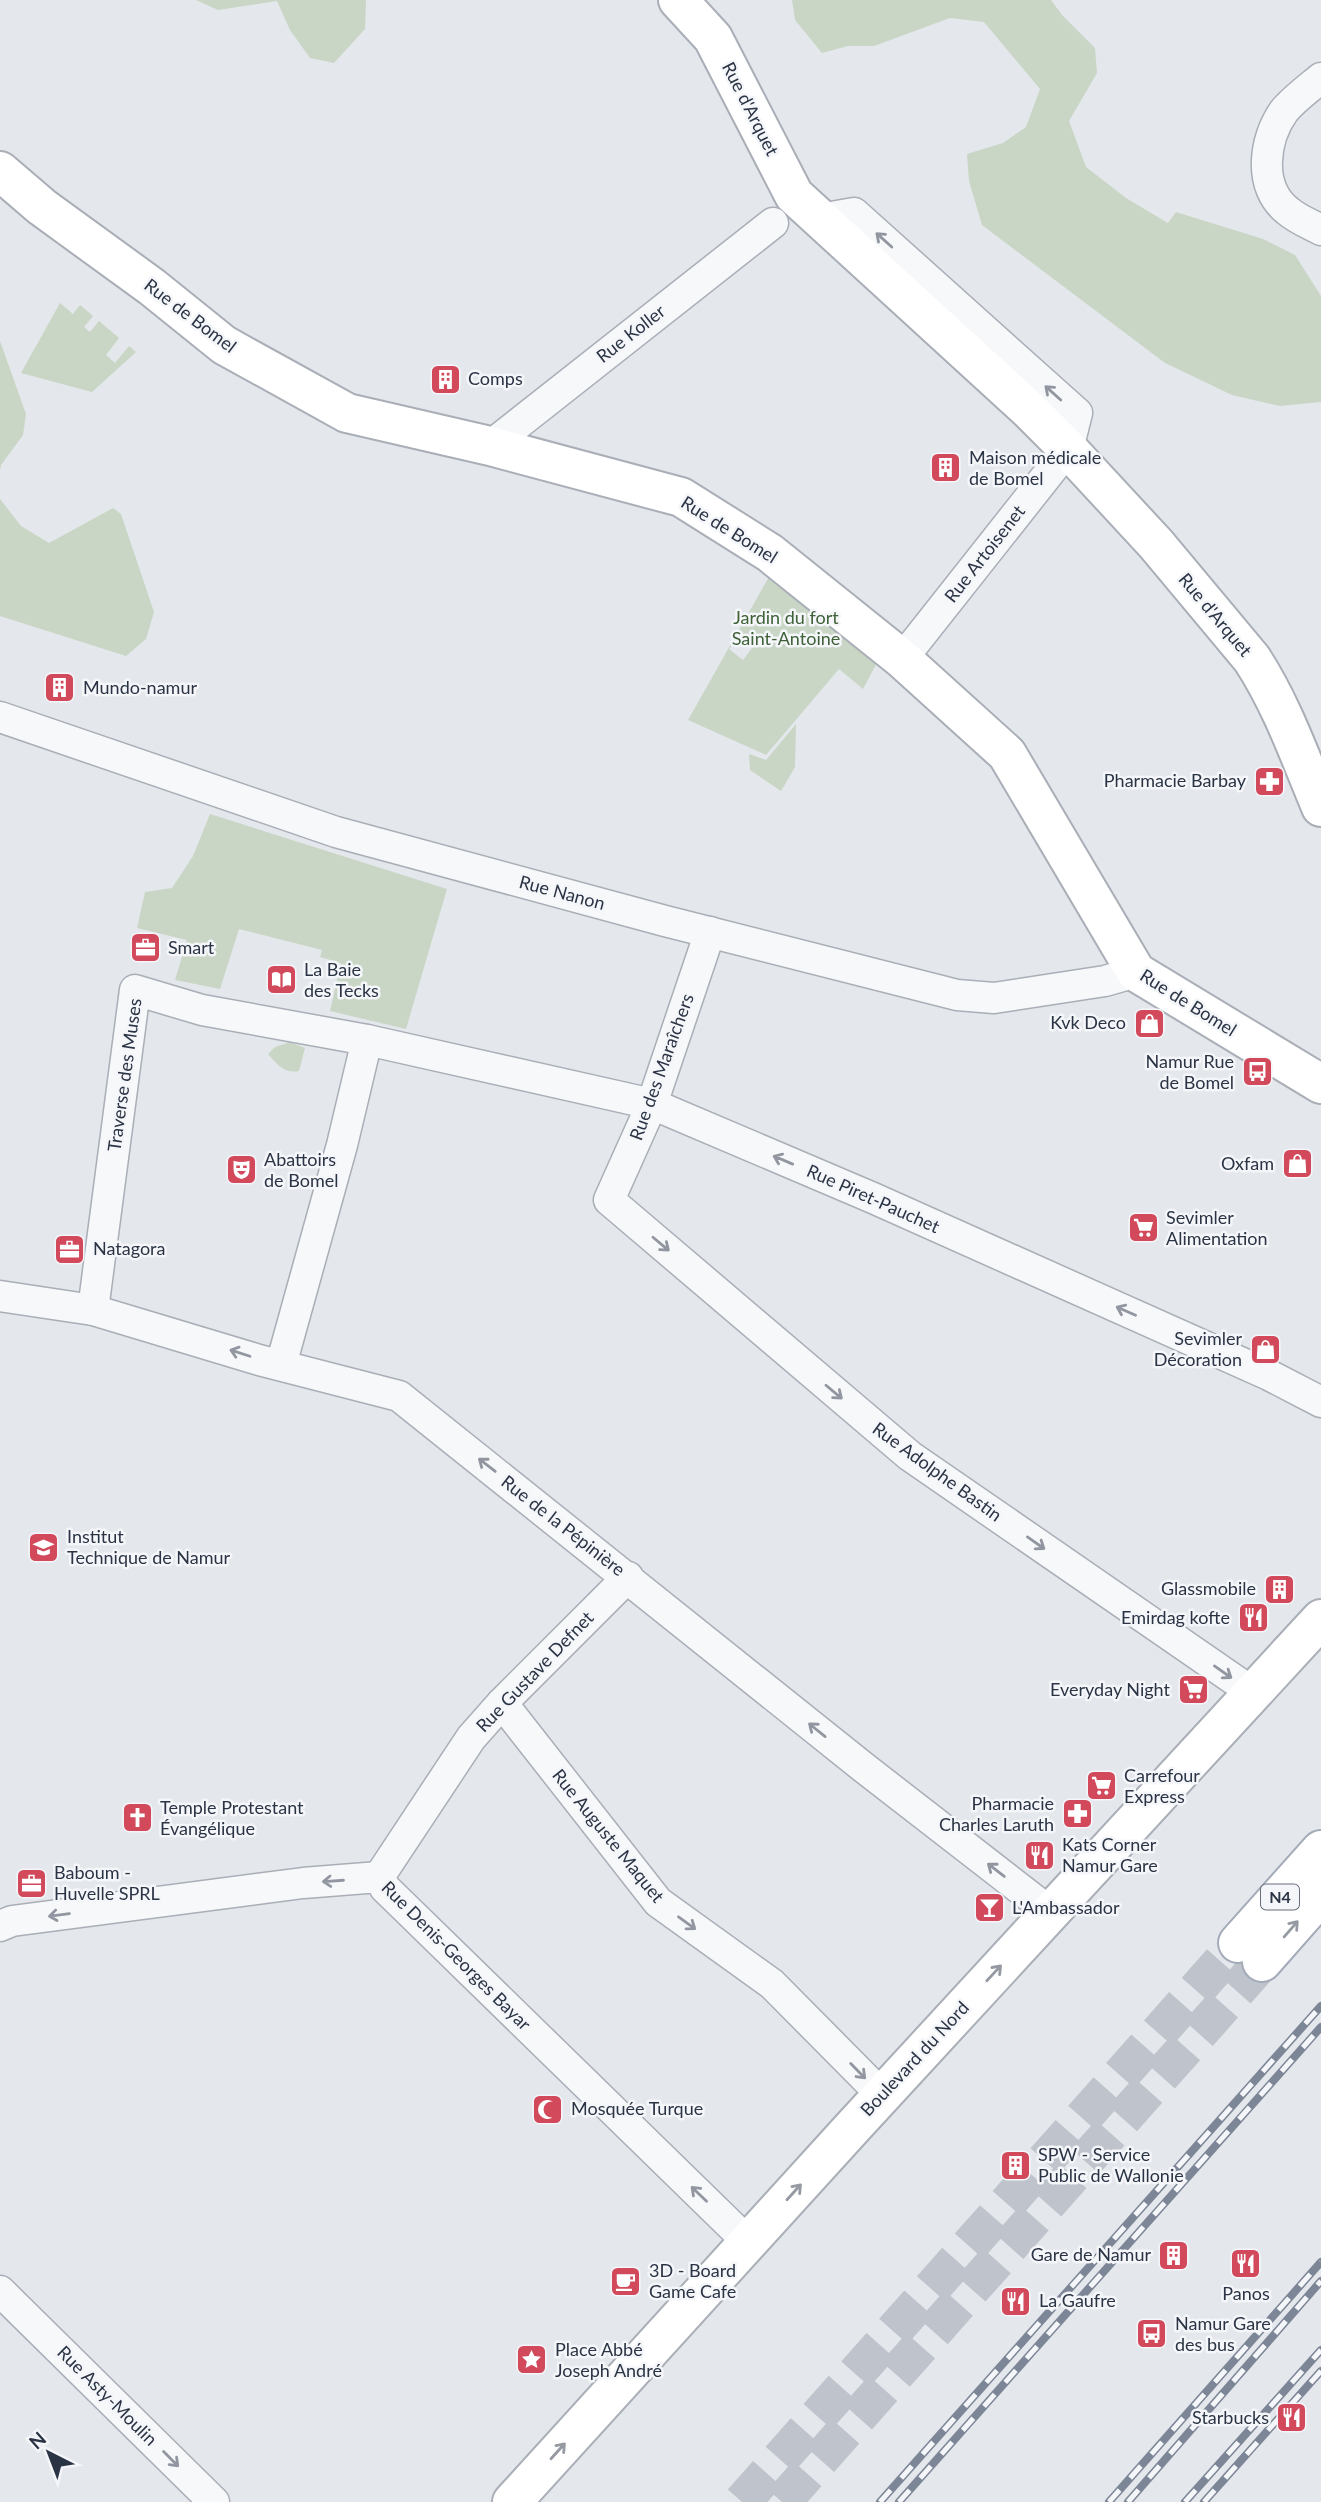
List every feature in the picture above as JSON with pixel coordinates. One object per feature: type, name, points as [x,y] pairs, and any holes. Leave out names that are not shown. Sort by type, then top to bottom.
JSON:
[{"type":"street","name":"Rue d'Arquet","points":[[690,3],[713,38],[794,195],[1028,409],[1156,544],[1263,676],[1292,733],[1321,807]]},
{"type":"street","points":[[1321,78],[1286,108],[1271,132],[1266,167],[1273,192],[1287,210],[1321,230]]},
{"type":"street","name":"Rue de Bomel","points":[[0,171],[42,207],[152,287],[224,345],[348,413],[490,446],[681,497],[771,553],[902,659],[1007,754],[1136,972],[1321,1084]]},
{"type":"street","name":"Rue Koller","points":[[490,446],[773,223]]},
{"type":"street","name":"Rue Artoisenet","points":[[902,659],[1068,449]]},
{"type":"street","name":"Rue Nanon","points":[[0,718],[336,832],[957,995],[994,998],[1105,981],[1136,972]]},
{"type":"street","name":"Rue des Maraîchers","points":[[609,1200],[652,1104],[710,932]]},
{"type":"street","name":"Traverse des Muses","points":[[93,1310],[135,990],[202,1010],[408,1049]]},
{"type":"street","points":[[281,1365],[342,1145],[367,1040]]},
{"type":"street","name":"Rue Piret-Pauchet","points":[[408,1049],[652,1104],[898,1209],[1256,1369],[1321,1402]]},
{"type":"street","name":"Rue Adolphe Bastin","points":[[609,1200],[910,1456],[1252,1692]]},
{"type":"street","name":"Rue de la Pépinière","points":[[0,1296],[93,1310],[399,1396],[863,1767],[1050,1912]]},
{"type":"street","name":"Rue Gustave Defnet","points":[[379,1877],[471,1738],[502,1703],[628,1577]]},
{"type":"street","name":"Boulevard du Nord","points":[[512,2502],[882,2095],[1321,1619]]},
{"type":"street","name":"Rue Auguste Maquet","points":[[502,1703],[658,1902],[772,1984],[882,2095]]},
{"type":"street","name":"N4","points":[[1321,1850],[1250,1953],[1321,1895]]},
{"type":"street","name":"Rue Denis-Georges Bayar","points":[[0,1926],[12,1921],[303,1883],[379,1877],[385,1888],[748,2242]]},
{"type":"street","name":"Rue Asty-Moulin","points":[[0,2291],[214,2502]]},
{"type":"green space","points":[[196,0],[366,0],[365,29],[334,63],[310,58],[290,30],[277,1],[218,10]]},
{"type":"green space","points":[[792,0],[1051,0],[1095,48],[1097,73],[1069,121],[1086,167],[1126,198],[1168,223],[1176,212],[1263,239],[1295,255],[1321,296],[1321,402],[1280,406],[1232,395],[1165,363],[982,225],[969,181],[967,154],[1003,143],[1026,127],[1040,89],[984,22],[950,18],[874,46],[848,46],[822,53],[795,20]]},
{"type":"green space","points":[[60,303],[73,314],[80,305],[93,316],[84,327],[90,332],[99,321],[119,338],[106,355],[115,363],[129,346],[136,352],[92,392],[21,373]]},
{"type":"green space","points":[[0,341],[26,414],[23,435],[0,470]]},
{"type":"green space","points":[[0,499],[21,526],[49,543],[113,508],[121,514],[154,612],[146,639],[126,656],[0,616]]},
{"type":"green space","name":"Jardin du fort Saint-Antoine","points":[[770,575],[879,659],[863,689],[839,669],[766,755],[688,720]],"holes":[[[741,634],[755,644],[743,660],[729,649]]]},
{"type":"green space","points":[[796,724],[795,767],[781,791],[750,770],[749,754],[766,760]]},
{"type":"green space","points":[[210,814],[447,889],[406,1029],[330,1011],[341,963],[320,957],[322,950],[239,929],[220,989],[175,980],[187,940],[137,928],[145,892],[172,888],[193,856]]},
{"type":"green space","points":[[290,1042],[305,1048],[299,1071],[285,1070],[268,1054],[275,1047]]},
{"type":"tunnel","points":[[742,2502],[1238,1943]]},
{"type":"tunnel","points":[[782,2502],[1262,1962]]},
{"type":"railway","points":[[880,2502],[1321,2006]]},
{"type":"railway","points":[[899,2502],[1321,2027]]},
{"type":"railway","points":[[1109,2502],[1321,2262]]},
{"type":"railway","points":[[1128,2502],[1321,2281]]},
{"type":"railway","points":[[1185,2502],[1321,2350]]},
{"type":"railway","points":[[1204,2502],[1321,2371]]},
{"type":"place","name":"Comps","points":[[445,379]]},
{"type":"place","name":"Maison médicale de Bomel","points":[[946,468]]},
{"type":"place","name":"Mundo-namur","points":[[60,688]]},
{"type":"place","name":"Pharmacie Barbay","points":[[1269,781]]},
{"type":"place","name":"Smart","points":[[145,948]]},
{"type":"place","name":"La Baie des Tecks","points":[[281,980]]},
{"type":"place","name":"Kvk Deco","points":[[1149,1023]]},
{"type":"place","name":"Namur Rue de Bomel","points":[[1257,1072]]},
{"type":"place","name":"Oxfam","points":[[1297,1164]]},
{"type":"place","name":"Abattoirs de Bomel","points":[[241,1170]]},
{"type":"place","name":"Sevimler Alimentation","points":[[1143,1228]]},
{"type":"place","name":"Natagora","points":[[70,1249]]},
{"type":"place","name":"Sevimler Décoration","points":[[1265,1349]]},
{"type":"place","name":"Institut Technique de Namur","points":[[44,1547]]},
{"type":"place","name":"Glassmobile","points":[[1279,1589]]},
{"type":"place","name":"Emirdag kofte","points":[[1253,1618]]},
{"type":"place","name":"Everyday Night","points":[[1193,1690]]},
{"type":"place","name":"Carrefour Express","points":[[1101,1786]]},
{"type":"place","name":"Pharmacie Charles Laruth","points":[[1077,1814]]},
{"type":"place","name":"Temple Protestant Évangélique","points":[[137,1818]]},
{"type":"place","name":"Kats Corner Namur Gare","points":[[1039,1855]]},
{"type":"place","name":"Baboum - Huvelle SPRL","points":[[31,1883]]},
{"type":"place","name":"L'Ambassador","points":[[989,1908]]},
{"type":"place","name":"Mosquée Turque","points":[[548,2109]]},
{"type":"place","name":"SPW - Service Public de Wallonie","points":[[1015,2165]]},
{"type":"place","name":"Gare de Namur","points":[[1174,2255]]},
{"type":"place","name":"Panos","points":[[1246,2264]]},
{"type":"place","name":"3D - Board Game Cafe","points":[[626,2281]]},
{"type":"place","name":"La Gaufre","points":[[1016,2301]]},
{"type":"place","name":"Namur Gare des bus","points":[[1152,2334]]},
{"type":"place","name":"Place Abbé Joseph André","points":[[532,2360]]},
{"type":"place","name":"Starbucks","points":[[1292,2418]]}]
